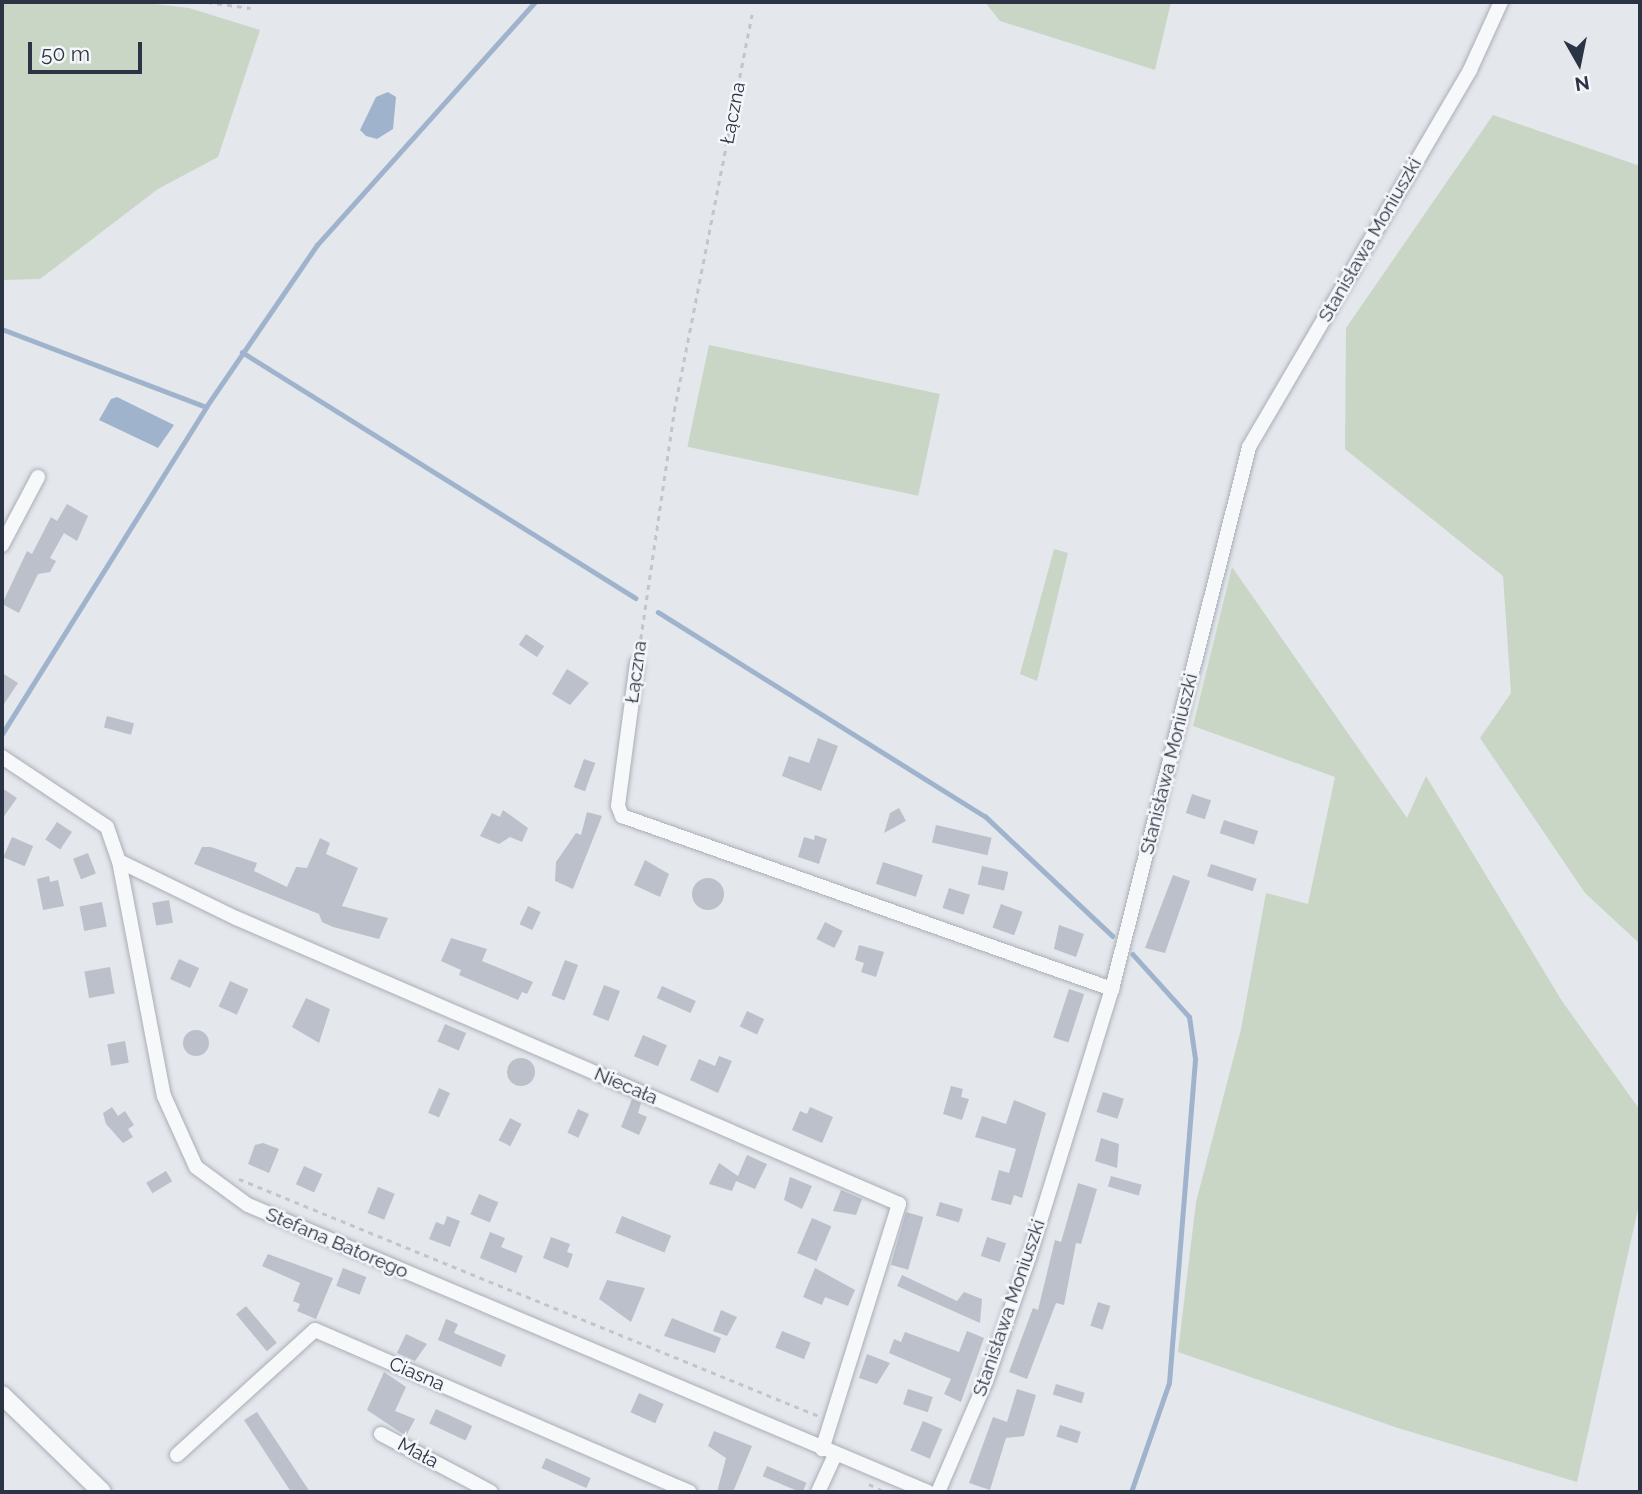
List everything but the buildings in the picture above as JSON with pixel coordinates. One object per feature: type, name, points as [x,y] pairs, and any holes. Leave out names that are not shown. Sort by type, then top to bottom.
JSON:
[{"type":"street","name":"Stanisława Moniuszki","points":[[938,1492],[986,1381],[1025,1269],[1112,989],[1249,447],[1470,70],[1501,2]]},
{"type":"street","points":[[2,545],[38,477]]},
{"type":"street","name":"Łączna","points":[[637,663],[618,806],[622,816],[1112,989]]},
{"type":"street","name":"Stefana Batorego","points":[[2,757],[107,827],[119,861],[164,1096],[196,1167],[248,1205],[928,1492]]},
{"type":"street","name":"Niecała","points":[[119,861],[236,918],[899,1204],[828,1433],[829,1452]]},
{"type":"street","name":"Ciasna","points":[[177,1455],[315,1330],[690,1492]]},
{"type":"street","points":[[2,1395],[103,1492]]},
{"type":"street","name":"Mała","points":[[381,1434],[491,1492]]},
{"type":"street","points":[[818,1492],[829,1452]]},
{"type":"path","points":[[207,2],[251,8]]},
{"type":"path","name":"Łączna","points":[[637,663],[674,411],[752,15]]},
{"type":"path","points":[[230,1175],[816,1414],[828,1433]]},
{"type":"green space","points":[[2,2],[137,2],[189,8],[260,30],[218,157],[158,189],[40,279],[2,280]]},
{"type":"green space","points":[[985,2],[1171,2],[1155,70],[1000,21]]},
{"type":"green space","points":[[1493,115],[1640,166],[1640,944],[1585,893],[1480,738],[1511,693],[1503,576],[1345,449],[1346,328]]},
{"type":"green space","points":[[709,345],[940,394],[918,496],[687,447]]},
{"type":"green space","points":[[1054,549],[1068,553],[1037,681],[1020,674]]},
{"type":"green space","points":[[1232,567],[1407,818],[1426,776],[1562,1001],[1640,1110],[1640,1200],[1577,1482],[1398,1428],[1178,1352],[1196,1202],[1241,1029],[1266,893],[1308,904],[1335,777],[1193,726]]},
{"type":"water","points":[[388,92],[396,97],[393,129],[377,139],[366,136],[360,130],[376,97]]},
{"type":"water","points":[[117,397],[174,425],[158,448],[99,420],[111,399]]},
{"type":"waterway","points":[[2,329],[206,407],[317,245],[535,2]]},
{"type":"waterway","points":[[242,352],[636,598]]},
{"type":"waterway","points":[[2,734],[206,407]]},
{"type":"waterway","points":[[658,612],[985,816],[1113,936]]},
{"type":"waterway","points":[[1131,1492],[1169,1383],[1195,1059],[1189,1017],[1133,955]]}]
